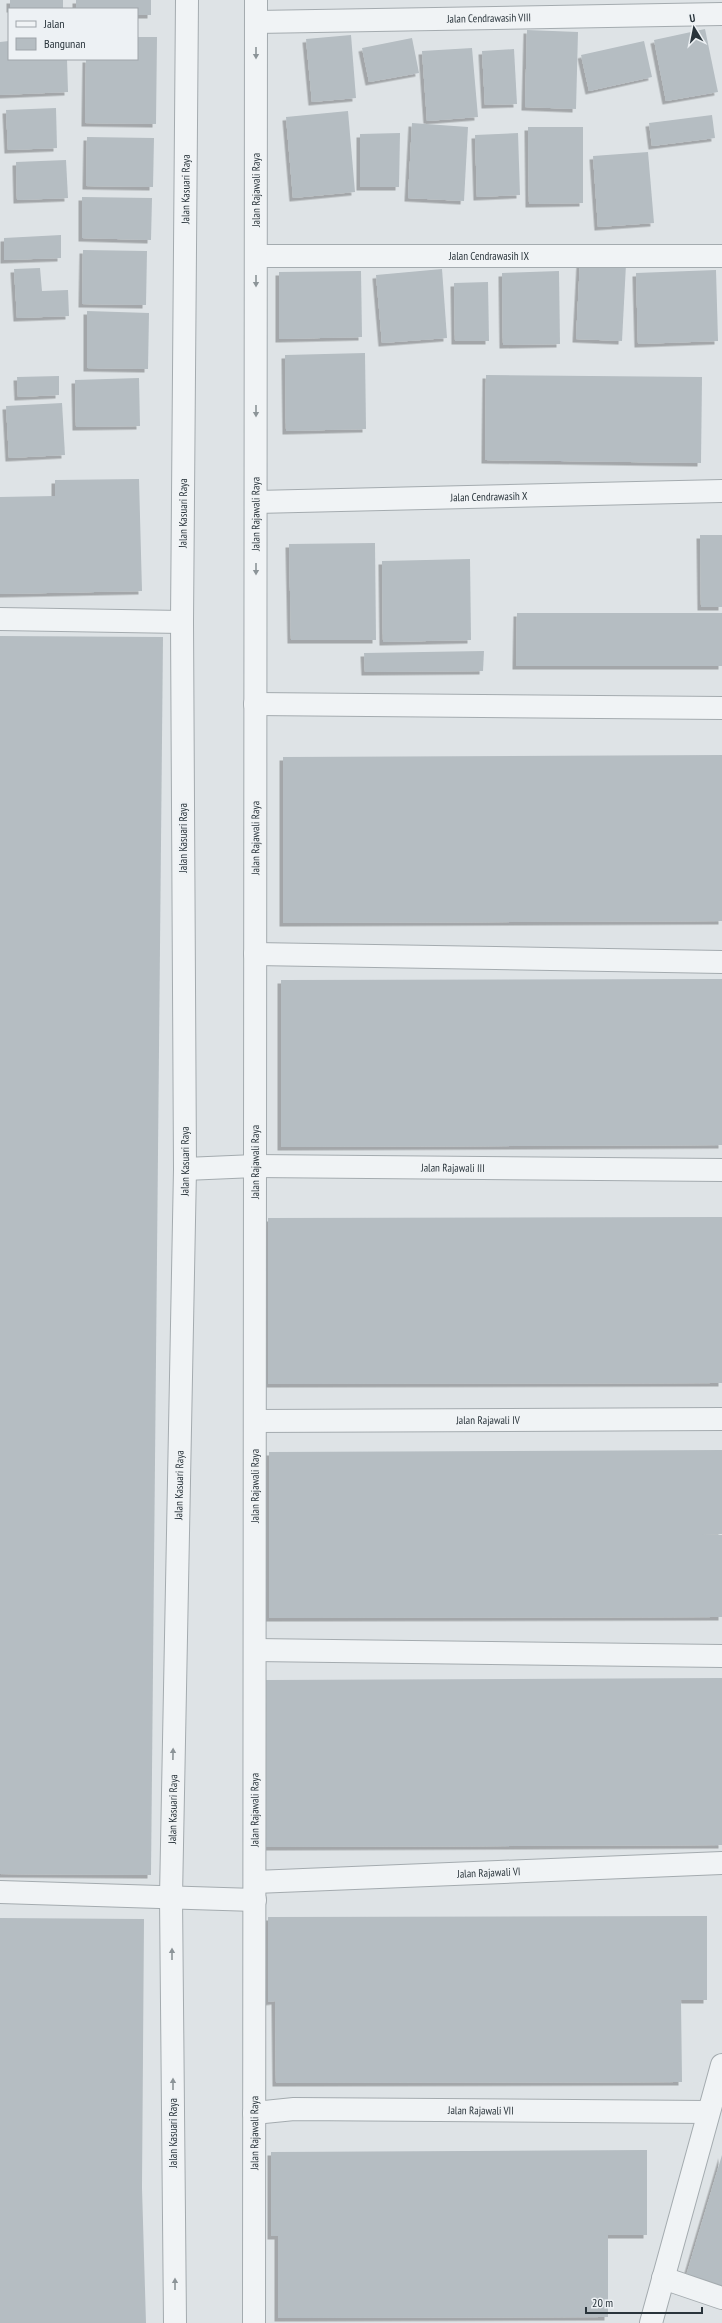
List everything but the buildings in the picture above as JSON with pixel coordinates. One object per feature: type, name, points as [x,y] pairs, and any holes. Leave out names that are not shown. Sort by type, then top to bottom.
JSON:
[{"type":"street","name":"Jalan Kasuari Raya","points":[[175,2323],[171,1897],[185,1169],[182,622],[187,0]]},
{"type":"street","name":"Jalan Rajawali Raya","points":[[254,2323],[256,0]]},
{"type":"street","name":"Jalan Cendrawasih VIII","points":[[256,22],[722,14]]},
{"type":"street","name":"Jalan Cendrawasih IX","points":[[256,256],[722,256]]},
{"type":"street","name":"Jalan Cendrawasih X","points":[[256,502],[722,491]]},
{"type":"street","points":[[0,619],[182,622]]},
{"type":"street","points":[[255,704],[722,708]]},
{"type":"street","points":[[255,954],[722,962]]},
{"type":"street","name":"Jalan Rajawali III","points":[[185,1169],[255,1166],[722,1170]]},
{"type":"street","name":"Jalan Rajawali IV","points":[[255,1421],[722,1419]]},
{"type":"street","points":[[255,1650],[722,1656]]},
{"type":"street","name":"Jalan Rajawali VI","points":[[0,1892],[171,1897],[722,1862]]},
{"type":"street","points":[[651,2323],[722,2065]]},
{"type":"street","name":"Jalan Rajawali VII","points":[[254,2113],[294,2109],[708,2112]]},
{"type":"street","points":[[663,2278],[722,2298]]}]
